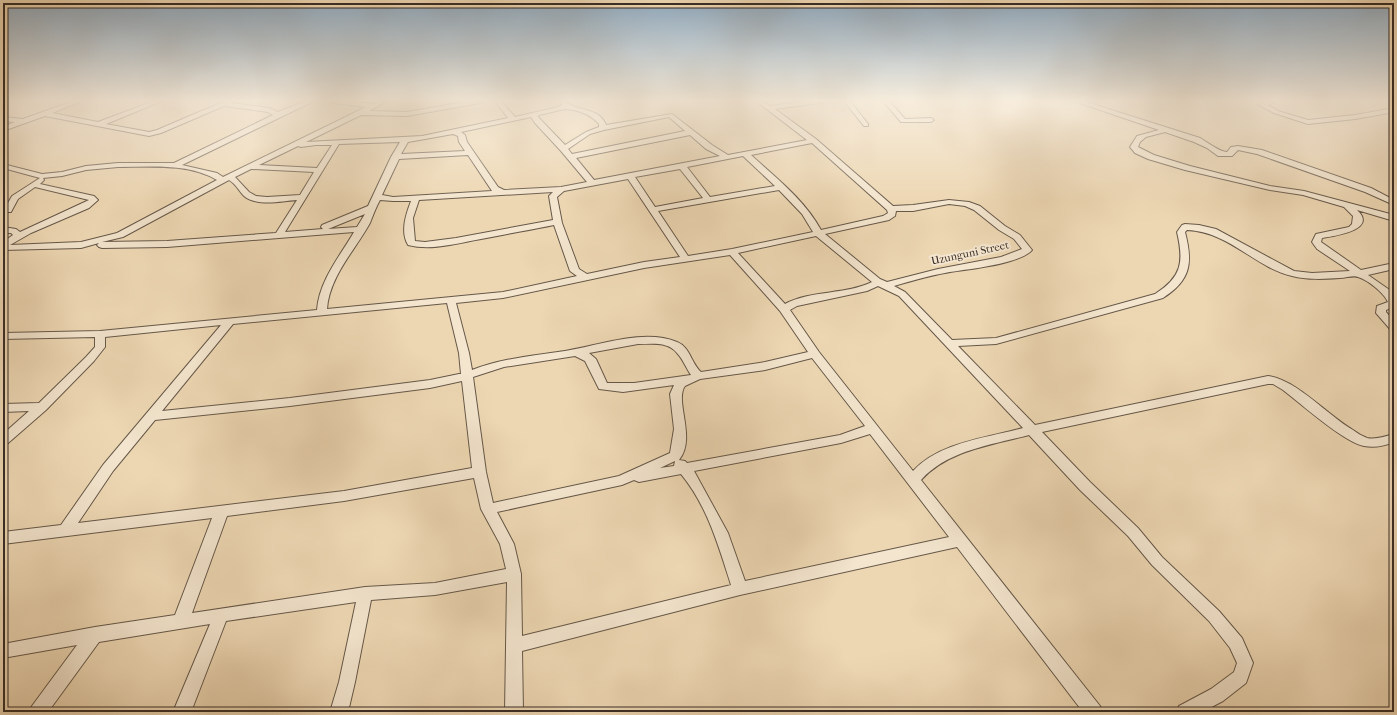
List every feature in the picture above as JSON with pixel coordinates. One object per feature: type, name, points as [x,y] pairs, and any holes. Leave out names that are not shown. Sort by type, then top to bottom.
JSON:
[{"type":"street","points":[[175,165],[240,134]]},
{"type":"street","points":[[81,245],[120,235],[226,178],[322,134]]},
{"type":"street","points":[[314,139],[337,142],[405,140],[440,134]]},
{"type":"street","points":[[460,134],[470,153],[495,189],[504,193]]},
{"type":"street","points":[[549,134],[564,149],[593,184]]},
{"type":"street","points":[[564,149],[586,134]]},
{"type":"street","points":[[570,157],[680,134]]},
{"type":"street","points":[[695,134],[709,147],[726,157]]},
{"type":"street","points":[[3,336],[100,334],[130,330],[229,323],[503,295],[644,265],[732,252],[886,218],[892,214],[891,209],[804,134]]},
{"type":"street","points":[[1150,134],[1142,136],[1135,143],[1134,147],[1138,151],[1188,168],[1270,188],[1304,193],[1394,218]]},
{"type":"street","points":[[1180,134],[1205,143],[1221,154],[1229,154],[1234,149],[1238,148],[1259,152],[1362,188],[1394,203]]},
{"type":"street","points":[[322,313],[322,306],[327,287],[360,229],[366,223],[374,203],[405,140]]},
{"type":"street","points":[[309,232],[341,222],[374,203],[392,199],[561,189],[813,141]]},
{"type":"street","points":[[278,235],[337,142]]},
{"type":"street","points":[[396,157],[470,153]]},
{"type":"street","points":[[745,154],[801,208],[814,224],[818,233],[882,283],[907,299],[951,343],[1085,486],[1134,532],[1157,561],[1214,616],[1236,643],[1245,663],[1240,676],[1217,695],[1185,712]]},
{"type":"street","points":[[3,166],[42,176],[62,174],[93,167],[118,165],[175,165],[239,182],[246,194],[255,199],[302,197]]},
{"type":"street","points":[[682,166],[708,200]]},
{"type":"street","points":[[251,167],[320,170]]},
{"type":"street","points":[[8,210],[15,198],[35,185],[42,176]]},
{"type":"street","points":[[630,176],[685,258]]},
{"type":"street","points":[[35,185],[94,200],[91,203],[18,235],[4,245],[4,248],[167,244],[360,229]]},
{"type":"street","points":[[652,210],[780,187]]},
{"type":"street","points":[[486,194],[495,189]]},
{"type":"street","points":[[561,189],[553,196],[552,202],[575,271],[587,278]]},
{"type":"street","points":[[416,198],[409,218],[409,233],[411,243],[418,245],[456,241],[558,222]]},
{"type":"street","name":"Uzunguni Street","points":[[882,283],[1009,257],[1027,250],[1017,237],[1002,228],[977,208],[966,204],[949,202],[913,208],[891,209]]},
{"type":"street","points":[[1344,205],[1358,215],[1358,222],[1356,226],[1352,229],[1319,236],[1316,242],[1320,247],[1392,294],[1394,303],[1381,308],[1381,313],[1394,327]]},
{"type":"street","points":[[951,343],[996,341],[1159,296],[1169,290],[1184,272],[1186,264],[1185,247],[1181,232],[1185,227],[1192,226],[1217,234],[1282,269],[1300,276],[1361,273],[1378,271],[1394,266]]},
{"type":"street","points":[[3,230],[13,231],[18,235]]},
{"type":"street","points":[[117,245],[120,235]]},
{"type":"street","points":[[732,252],[784,309],[816,354],[1094,712]]},
{"type":"street","points":[[564,283],[575,271]]},
{"type":"street","points":[[784,309],[793,304],[824,296],[867,288],[875,284],[882,283]]},
{"type":"street","points":[[451,301],[459,327],[467,376],[479,472],[488,509],[507,544],[514,574],[514,712]]},
{"type":"street","points":[[66,529],[108,468],[229,323]]},
{"type":"street","points":[[3,441],[42,407],[100,347],[130,330]]},
{"type":"street","points":[[100,334],[100,347]]},
{"type":"street","points":[[151,416],[290,402],[430,384],[467,376],[494,366],[637,342],[670,343],[680,348],[694,377]]},
{"type":"street","points":[[575,353],[587,356],[590,359],[603,386],[611,388],[635,386],[764,366],[816,354]]},
{"type":"street","points":[[694,377],[680,384],[675,393],[680,425],[676,456],[683,469],[690,476],[697,487],[721,534],[740,590]]},
{"type":"street","points":[[913,480],[919,470],[970,445],[1009,437],[1033,430],[1268,380],[1287,387],[1340,428],[1364,442],[1377,443],[1394,438]]},
{"type":"street","points":[[3,408],[42,407]]},
{"type":"street","points":[[488,509],[622,480],[841,439],[873,428]]},
{"type":"street","points":[[622,480],[632,477],[676,456]]},
{"type":"street","points":[[3,538],[66,529],[344,496],[479,472]]},
{"type":"street","points":[[181,621],[222,510]]},
{"type":"street","points":[[514,646],[740,590],[961,540]]},
{"type":"street","points":[[3,651],[95,634],[181,621],[365,594],[435,589],[514,574]]},
{"type":"street","points":[[339,712],[347,682],[365,594]]},
{"type":"street","points":[[182,712],[221,615]]},
{"type":"street","points":[[38,712],[95,634]]}]
